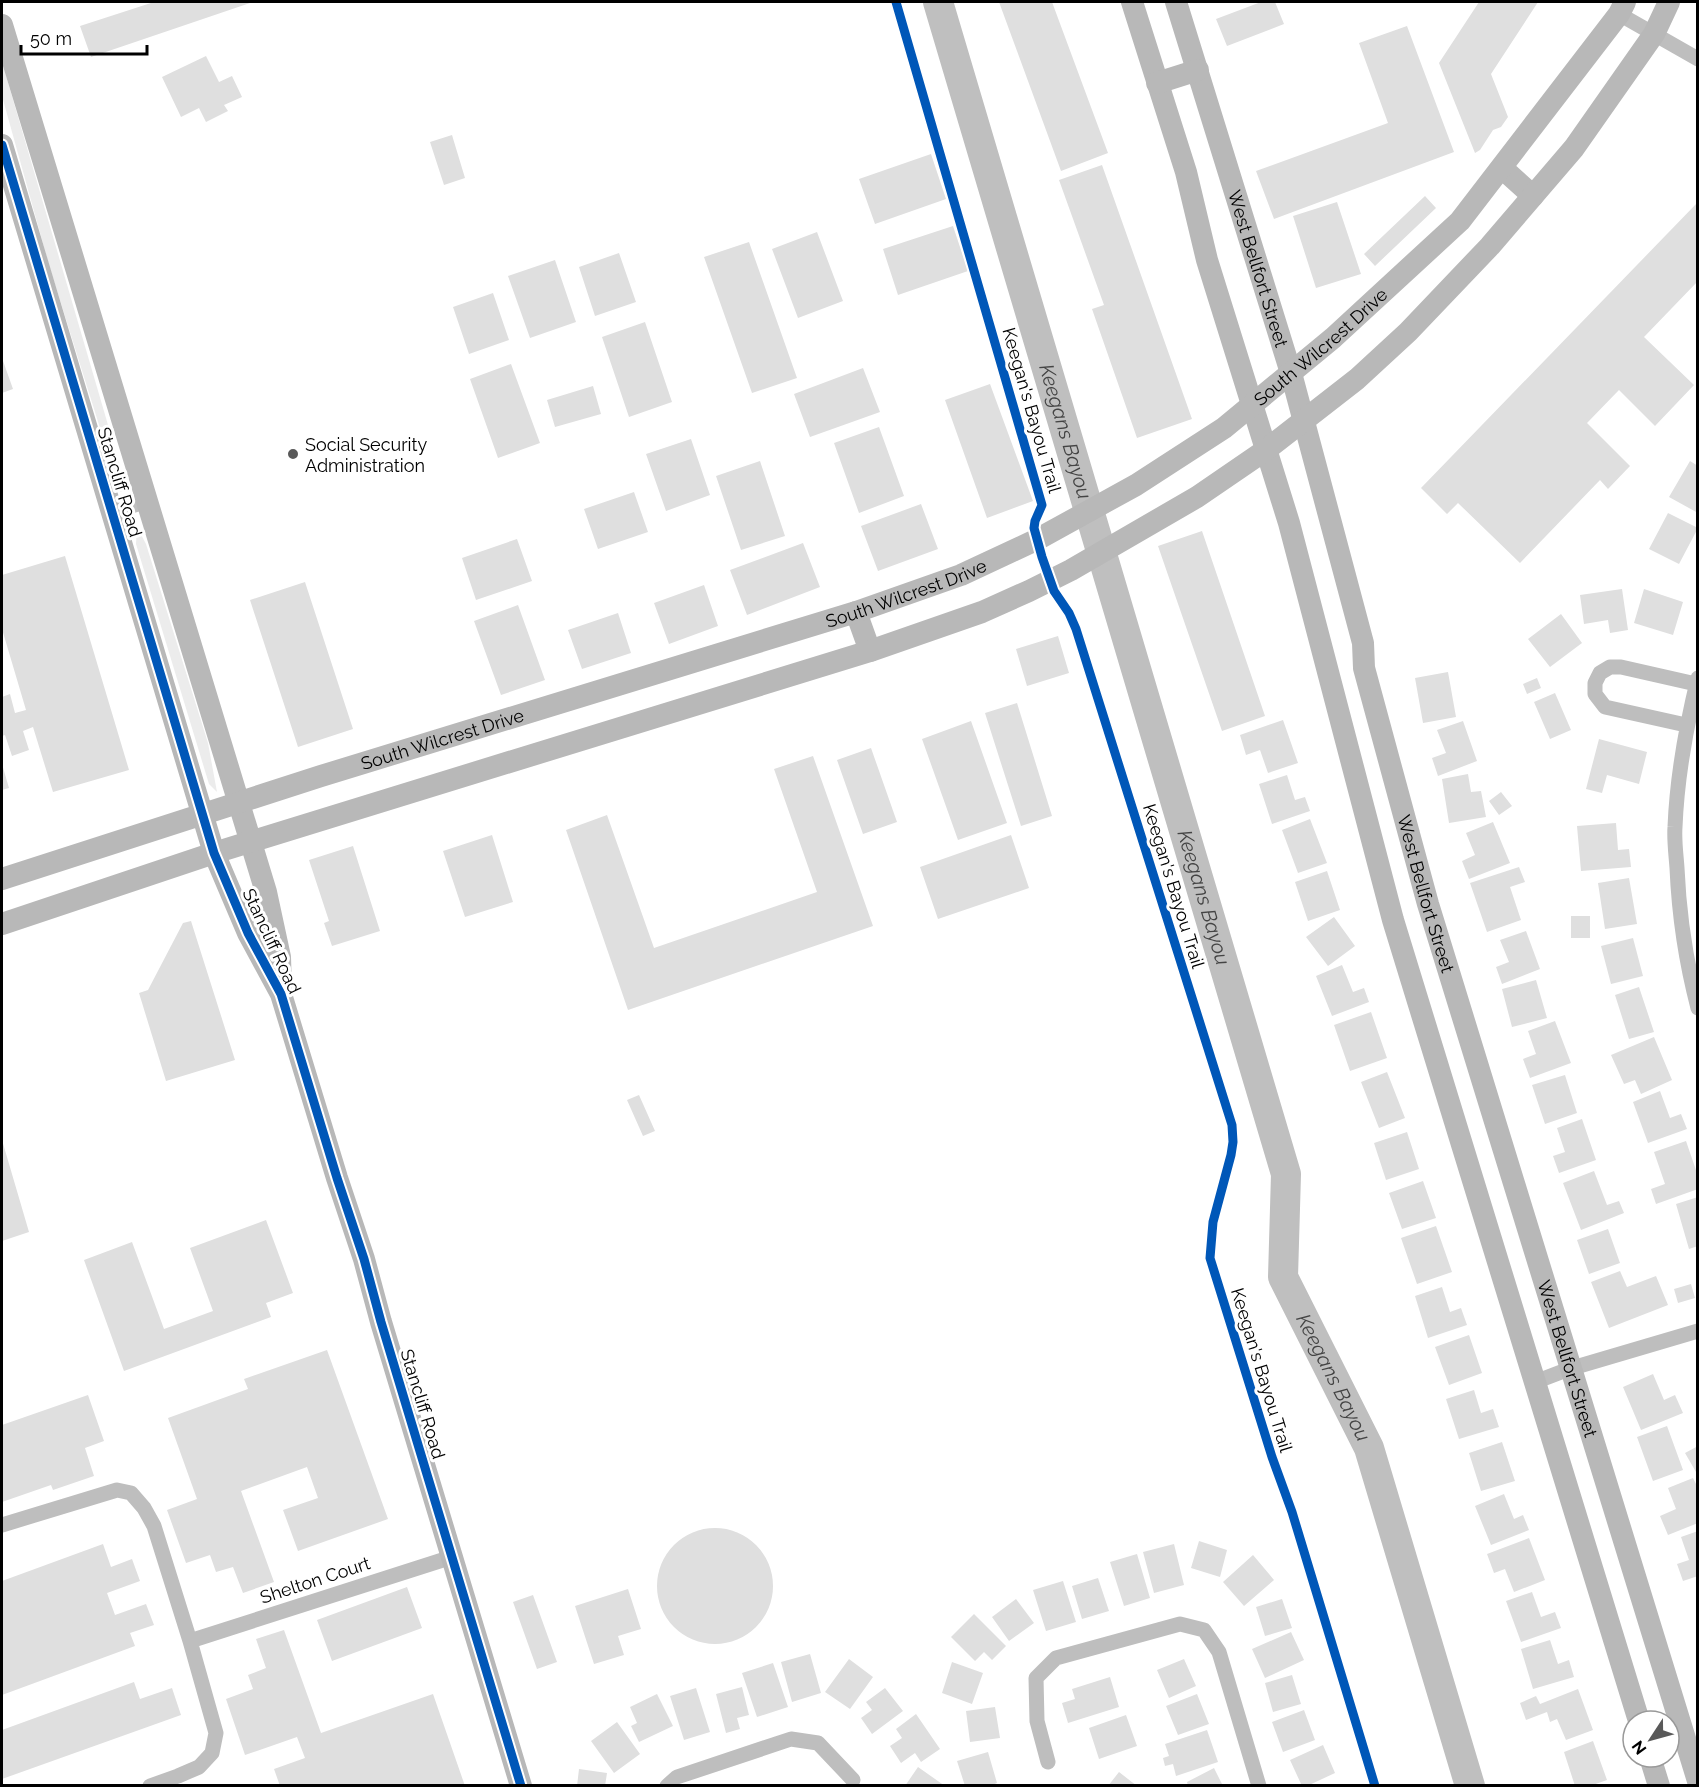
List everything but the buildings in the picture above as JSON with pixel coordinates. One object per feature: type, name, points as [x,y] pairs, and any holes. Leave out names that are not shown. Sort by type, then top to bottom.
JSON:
[{"type":"main road","name":"West Bellfort Street","points":[[1132,2],[1186,172],[1207,260],[1289,523],[1393,920],[1635,1709]]},
{"type":"main road","name":"West Bellfort Street","points":[[1176,2],[1291,373],[1363,643],[1364,668],[1428,904],[1569,1369],[1698,1782]]},
{"type":"main road","points":[[2,924],[214,853],[870,651],[982,612],[1071,570],[1189,502],[1267,449],[1357,379],[1408,332],[1490,246],[1574,148],[1654,34],[1669,2]]},
{"type":"main road","name":"South Wilcrest Drive","points":[[2,879],[239,802],[856,612],[961,575],[1016,551],[1127,490],[1224,428],[1333,338],[1460,221],[1622,8]]},
{"type":"main road","name":"Stancliff Road","points":[[2,25],[251,842],[270,909],[280,957],[281,994]]},
{"type":"main road","points":[[1157,83],[1198,70]]},
{"type":"main road","name":"Stancliff Road","points":[[2,145],[214,853],[249,933],[281,994],[364,1259],[521,1785]]},
{"type":"main road","points":[[1502,168],[1533,196]]},
{"type":"main road","points":[[856,612],[870,651]]},
{"type":"main road","points":[[1330,680],[1364,668]]},
{"type":"main road","points":[[477,730],[489,767]]},
{"type":"main road","points":[[1435,1055],[1470,1041]]},
{"type":"main road","points":[[1654,1769],[1659,1785]]},
{"type":"street","points":[[1622,8],[1654,34],[1698,59]]},
{"type":"street","points":[[112,512],[147,501]]},
{"type":"street","points":[[1686,725],[1605,707],[1595,694],[1595,683],[1600,673],[1615,666],[1697,681],[1686,725],[1674,829],[1679,910],[1689,975],[1698,1008]]},
{"type":"street","points":[[1535,1382],[1569,1369],[1698,1331]]},
{"type":"street","points":[[2,1526],[117,1490],[131,1494],[144,1508],[154,1526],[216,1733],[212,1754],[199,1767],[150,1785]]},
{"type":"street","name":"Shelton Court","points":[[190,1641],[452,1557]]},
{"type":"street","points":[[1048,1762],[1037,1721],[1036,1678],[1056,1658],[1180,1623],[1204,1630],[1218,1652],[1259,1785]]},
{"type":"street","points":[[667,1785],[677,1777],[791,1740],[818,1743],[853,1780]]},
{"type":"street","points":[[1688,1785],[1698,1782]]},
{"type":"shaded area","points":[[2,62],[127,490],[120,492],[49,265],[2,96]]},
{"type":"shaded area","points":[[137,527],[146,544],[208,743],[217,792],[209,784],[136,544]]},
{"type":"waterway","name":"Keegans Bayou","points":[[938,2],[1286,1174],[1283,1277],[1369,1448],[1470,1786]]},
{"type":"cycle path","name":"Keegan's Bayou Trail","points":[[896,2],[1042,505],[1034,528],[1042,557],[1054,591],[1069,613],[1076,629],[1232,1125],[1231,1155],[1213,1222],[1210,1258],[1272,1457],[1292,1512],[1375,1786]]},
{"type":"cycle path","points":[[2,145],[214,853],[248,933],[281,994],[364,1259],[521,1786]]},
{"type":"place","name":"Social Security Administration","points":[[293,454]]}]
